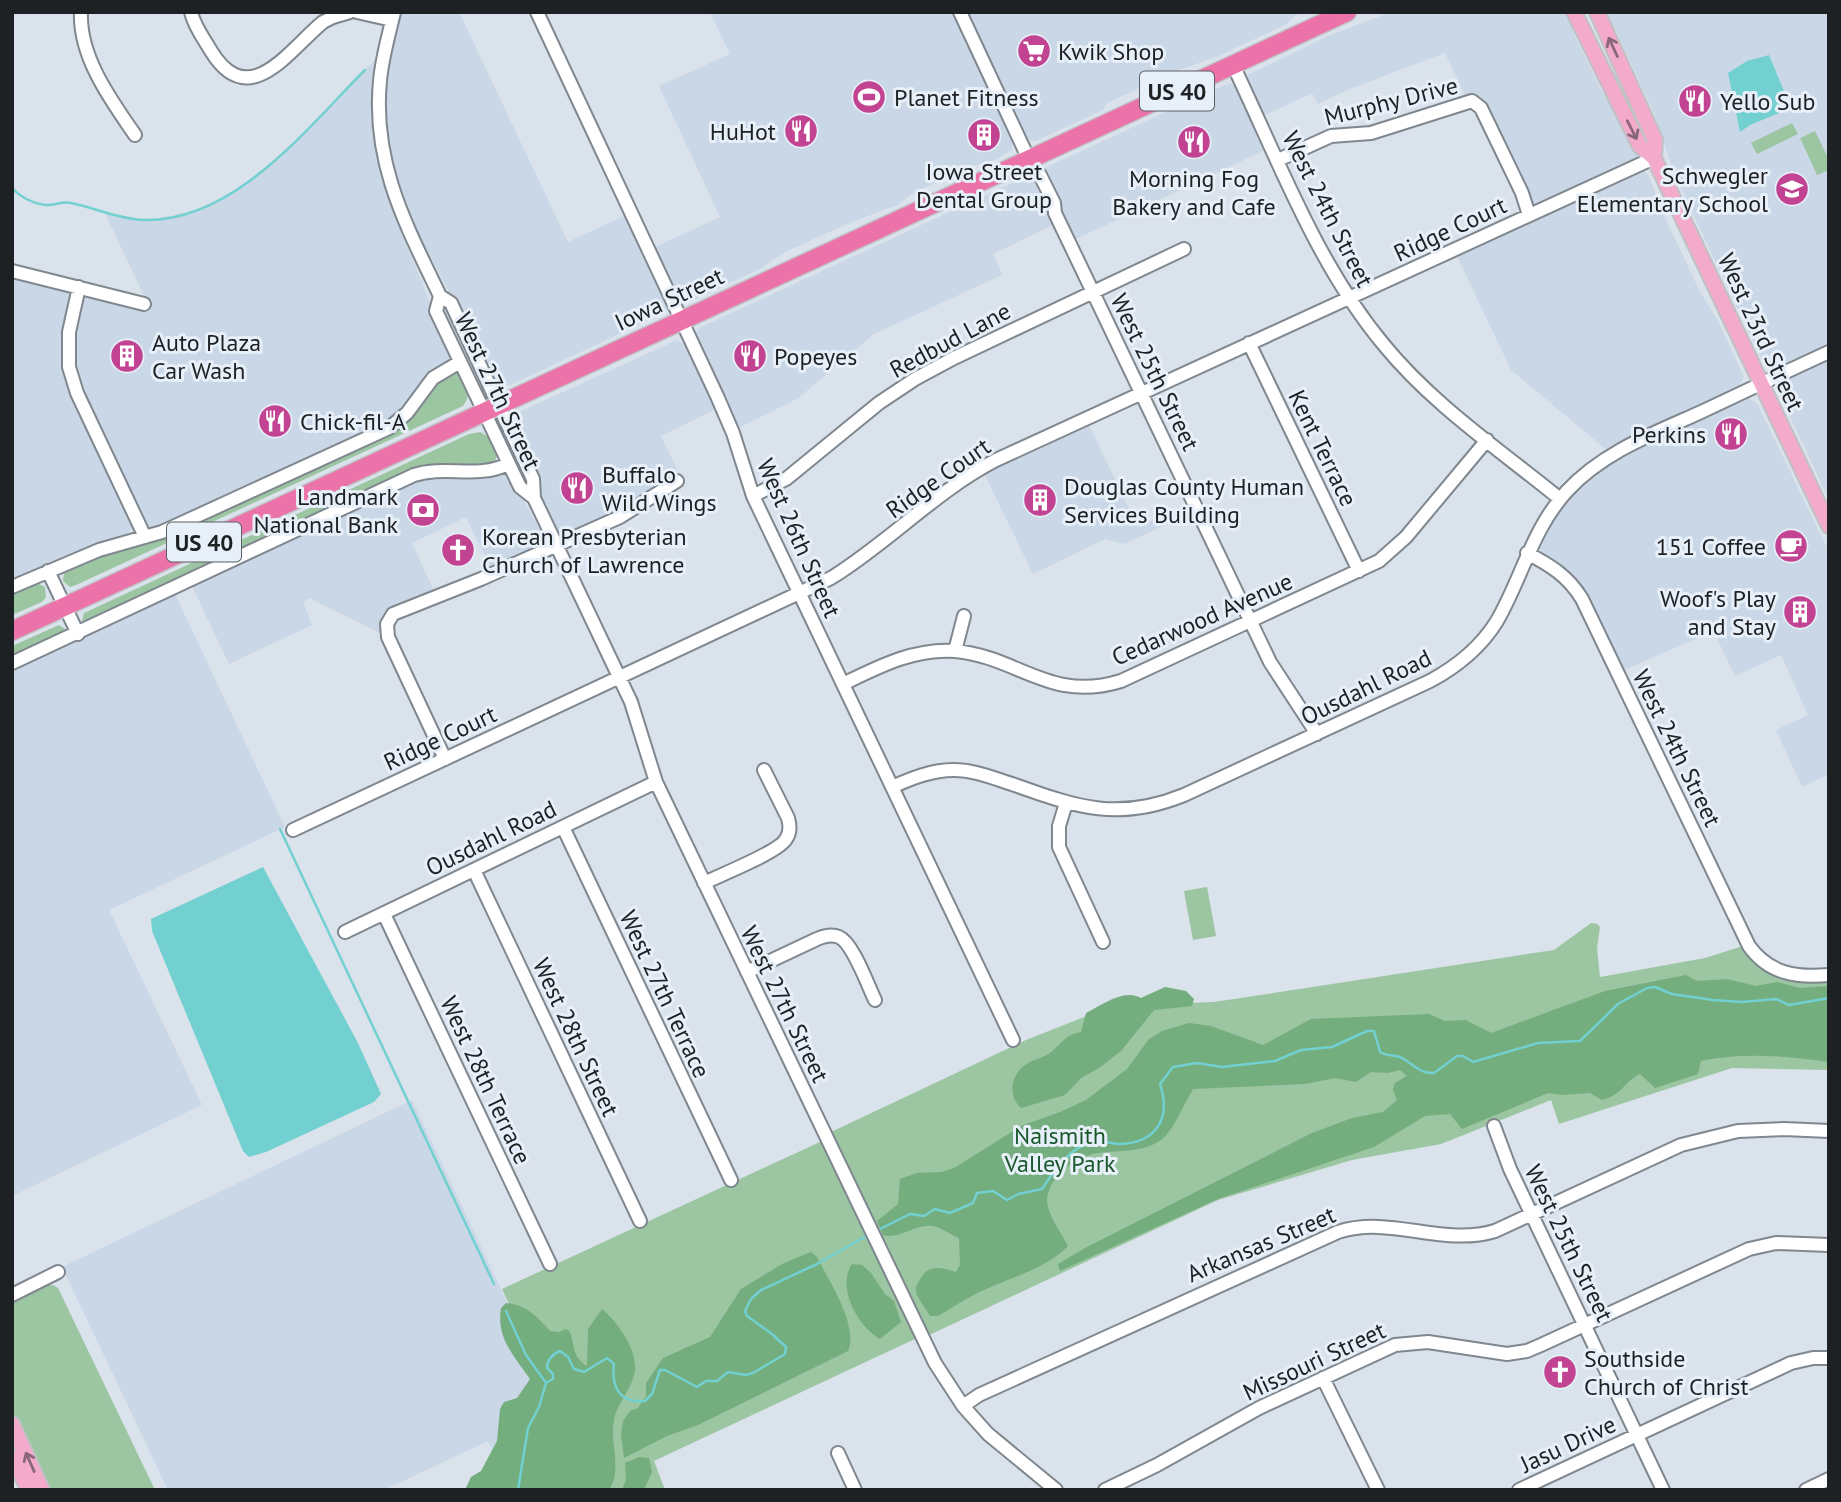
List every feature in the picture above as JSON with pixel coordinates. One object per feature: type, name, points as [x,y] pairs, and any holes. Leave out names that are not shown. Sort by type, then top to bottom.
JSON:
[{"type":"highway","name":"Iowa Street","points":[[12,631],[1348,12]]},
{"type":"main road","name":"West 23rd Street","points":[[1574,12],[1640,146],[1654,158],[1829,526]]},
{"type":"main road","name":"West 23rd Street","points":[[1597,12],[1655,140],[1654,158]]},
{"type":"main road","points":[[12,1424],[42,1490]]},
{"type":"main road","points":[[12,1457],[29,1490]]},
{"type":"street","points":[[81,12],[83,41],[106,91],[135,135]]},
{"type":"street","points":[[191,12],[196,26],[222,66],[230,73],[247,77],[272,70],[311,32],[335,14],[350,12]]},
{"type":"street","points":[[357,12],[393,16]]},
{"type":"street","name":"West 26th Street","points":[[537,12],[727,419],[753,496],[1013,1040]]},
{"type":"street","name":"West 25th Street","points":[[960,12],[1251,621],[1283,685],[1317,734]]},
{"type":"street","name":"West 27th Street","points":[[393,16],[380,82],[379,119],[383,153],[398,207],[440,296],[451,303],[491,409],[508,464],[520,487],[534,498]]},
{"type":"street","name":"West 24th Street","points":[[1233,65],[1321,250],[1369,327],[1431,393],[1560,499]]},
{"type":"street","name":"Murphy Drive","points":[[1278,160],[1331,136],[1371,133],[1472,101],[1481,108],[1529,215]]},
{"type":"street","name":"Ridge Court","points":[[293,830],[847,568],[985,466],[1654,158]]},
{"type":"street","name":"Redbud Lane","points":[[753,496],[786,480],[879,403],[915,379],[1184,249]]},
{"type":"street","points":[[12,271],[144,304]]},
{"type":"street","points":[[79,287],[69,332],[69,367],[82,403],[145,537]]},
{"type":"street","name":"West 27th Street","points":[[440,296],[436,311],[460,362],[533,479],[534,498],[620,677],[639,724],[656,782],[935,1363],[963,1406],[988,1434],[1056,1490]]},
{"type":"street","name":"Kent Terrace","points":[[1250,343],[1359,571]]},
{"type":"street","name":"Ousdahl Road","points":[[892,787],[924,774],[968,771],[1066,803],[1106,810],[1142,809],[1160,804],[1317,734],[1430,681],[1465,658],[1496,623],[1541,527],[1560,499],[1581,477],[1622,449],[1829,352]]},
{"type":"street","points":[[12,587],[99,550],[162,532],[389,428],[407,413],[433,378],[460,362]]},
{"type":"street","name":"Cedarwood Avenue","points":[[843,684],[900,658],[955,651],[987,658],[1062,686],[1096,686],[1121,681],[1379,561],[1396,548],[1487,440]]},
{"type":"street","points":[[12,663],[414,475],[439,470],[491,471],[508,464]]},
{"type":"street","points":[[445,759],[388,637],[387,624],[393,614],[481,579],[620,517],[677,481]]},
{"type":"street","name":"West 24th Street","points":[[1527,553],[1558,571],[1574,586],[1582,599],[1743,936],[1754,953],[1777,970],[1799,976],[1829,975]]},
{"type":"street","points":[[48,571],[78,634]]},
{"type":"street","points":[[955,651],[964,616]]},
{"type":"street","points":[[704,883],[776,848],[787,838],[790,825],[788,818],[764,770]]},
{"type":"street","name":"Ousdahl Road","points":[[345,932],[656,782]]},
{"type":"street","points":[[1066,803],[1059,827],[1059,847],[1103,943]]},
{"type":"street","name":"West 27th Terrace","points":[[563,827],[730,1180]]},
{"type":"street","name":"West 28th Street","points":[[474,870],[640,1221]]},
{"type":"street","name":"West 28th Terrace","points":[[384,914],[550,1264]]},
{"type":"street","points":[[747,972],[817,939],[829,935],[838,936],[848,945],[875,1000]]},
{"type":"street","name":"West 25th Street","points":[[1494,1126],[1502,1152],[1663,1490]]},
{"type":"street","name":"Arkansas Street","points":[[963,1406],[998,1386],[1338,1232],[1370,1225],[1446,1236],[1480,1236],[1659,1153],[1696,1140],[1755,1130],[1829,1131]]},
{"type":"street","name":"Missouri Street","points":[[1105,1490],[1157,1465],[1259,1408],[1382,1350],[1405,1342],[1428,1342],[1517,1354],[1749,1249],[1776,1243],[1829,1245]]},
{"type":"street","points":[[12,1295],[58,1272]]},
{"type":"street","name":"Jasu Drive","points":[[1519,1490],[1791,1363],[1829,1358]]},
{"type":"street","points":[[1323,1378],[1378,1490]]},
{"type":"street","points":[[838,1453],[855,1490]]},
{"type":"street","points":[[1806,1490],[1829,1479]]},
{"type":"shaded area","points":[[399,12],[459,12],[568,242],[626,215],[668,306],[666,312],[510,385],[504,386],[491,380],[404,206],[391,162],[385,124],[386,73]]},
{"type":"shaded area","points":[[710,12],[955,12],[1012,142],[1012,150],[994,160],[964,169],[915,192],[897,205],[783,253],[762,268],[687,303],[681,303],[653,248],[720,217],[659,86],[730,54]]},
{"type":"shaded area","points":[[966,12],[1303,12],[1287,24],[1107,103],[1103,110],[1036,141],[1025,135]]},
{"type":"shaded area","points":[[1391,12],[1567,12],[1575,36],[1601,90],[1626,129],[1638,154],[1637,158],[1539,205],[1531,204],[1471,96],[1466,97],[1445,53],[1352,88],[1318,104],[1312,93],[1263,116],[1247,80],[1248,75],[1328,36]]},
{"type":"shaded area","points":[[1607,12],[1829,12],[1829,347],[1776,369],[1764,365],[1675,176],[1653,111]]},
{"type":"shaded area","points":[[376,59],[373,107],[380,168],[396,219],[451,354],[449,359],[431,373],[393,418],[159,527],[151,527],[143,520],[81,388],[74,359],[73,340],[84,299],[94,297],[151,311],[105,213],[147,220],[171,216],[199,209],[235,191],[290,146]]},
{"type":"shaded area","points":[[1229,83],[1237,86],[1267,149],[1074,240],[1044,177],[1044,170]]},
{"type":"shaded area","points":[[1641,170],[1647,173],[1651,181],[1660,207],[1700,292],[1717,319],[1744,377],[1738,387],[1608,451],[1511,370],[1456,254]]},
{"type":"shaded area","points":[[1025,177],[1035,182],[1055,224],[993,254],[1002,275],[874,334],[797,399],[736,429],[695,336],[699,328]]},
{"type":"shaded area","points":[[12,277],[62,289],[69,294],[61,344],[66,379],[132,527],[127,535],[85,549],[12,582]]},
{"type":"shaded area","points":[[677,340],[689,347],[718,408],[661,436],[679,474],[618,512],[565,535],[557,532],[513,426],[515,418],[521,411]]},
{"type":"shaded area","points":[[1829,358],[1829,500],[1778,386]]},
{"type":"shaded area","points":[[1748,398],[1757,403],[1829,552],[1829,774],[1802,787],[1776,730],[1808,715],[1781,655],[1735,676],[1714,632],[1711,632],[1622,671],[1578,584],[1537,548],[1553,516],[1578,486],[1612,460]]},
{"type":"shaded area","points":[[1088,423],[1138,527],[1189,503],[1193,512],[1124,544],[1105,539],[1033,574],[984,473]]},
{"type":"shaded area","points":[[503,473],[513,481],[542,533],[542,543],[537,547],[491,568],[466,517],[412,543],[434,591],[389,611],[382,634],[309,598],[303,602],[312,625],[229,664],[191,584],[414,480],[446,475],[482,477]]},
{"type":"shaded area","points":[[174,592],[285,827],[109,910],[202,1105],[12,1196],[12,670],[92,634]]},
{"type":"shaded area","points":[[412,1100],[595,1489],[511,1490],[488,1441],[384,1490],[168,1490],[62,1267]]},
{"type":"green space","points":[[1792,123],[1798,134],[1757,154],[1751,143]]},
{"type":"green space","points":[[1815,131],[1829,160],[1829,170],[1817,175],[1800,138]]},
{"type":"green space","points":[[456,370],[460,371],[468,389],[468,397],[463,406],[76,585],[70,587],[63,581],[64,571],[396,429],[436,381]]},
{"type":"green space","points":[[480,432],[491,438],[499,453],[493,464],[417,467],[182,576],[89,624],[82,621],[84,613],[469,434]]},
{"type":"green space","points":[[37,583],[45,587],[46,597],[42,602],[12,615],[12,593]]},
{"type":"green space","points":[[59,625],[65,629],[65,634],[12,658],[12,646]]},
{"type":"green space","points":[[1207,887],[1216,936],[1193,940],[1184,891]]},
{"type":"green space","name":"Naismith Valley Park","points":[[1591,923],[1600,927],[1597,948],[1600,977],[1705,958],[1743,946],[1760,965],[1780,977],[1829,981],[1829,1070],[1732,1068],[1559,1124],[1551,1100],[1441,1144],[1352,1160],[1218,1200],[927,1336],[871,1215],[829,1133],[1026,1040],[1112,1006],[1214,1002],[1554,950]]},
{"type":"green space","points":[[1686,975],[1697,981],[1727,979],[1756,986],[1777,982],[1800,988],[1829,986],[1829,1062],[1765,1056],[1717,1058],[1701,1061],[1698,1074],[1655,1088],[1640,1074],[1615,1095],[1602,1100],[1590,1093],[1548,1093],[1462,1129],[1450,1114],[1425,1116],[1374,1147],[1218,1199],[1060,1271],[1058,1264],[1087,1247],[1312,1133],[1352,1118],[1383,1112],[1397,1100],[1393,1090],[1395,1083],[1407,1076],[1400,1070],[1388,1073],[1371,1072],[1356,1082],[1335,1078],[1305,1084],[1193,1089],[1174,1124],[1161,1140],[1139,1149],[1089,1155],[1072,1163],[1057,1176],[1048,1193],[1047,1202],[1068,1246],[1060,1254],[974,1295],[938,1316],[930,1316],[917,1295],[916,1287],[930,1269],[940,1268],[956,1272],[960,1265],[959,1238],[933,1226],[895,1235],[883,1235],[877,1221],[898,1204],[900,1179],[917,1173],[941,1172],[954,1168],[1021,1126],[1086,1100],[1127,1069],[1149,1039],[1162,1031],[1189,1023],[1211,1026],[1263,1045],[1311,1019],[1429,1014],[1445,1021],[1466,1020],[1491,1033],[1605,991]]},
{"type":"green space","points":[[1165,987],[1186,991],[1194,999],[1192,1006],[1154,1010],[1121,1051],[1081,1078],[1065,1095],[1021,1108],[1014,1098],[1012,1086],[1016,1075],[1028,1063],[1050,1053],[1067,1037],[1081,1032],[1086,1013],[1120,996],[1134,995],[1141,998]]},
{"type":"green space","points":[[822,1141],[917,1338],[654,1461],[665,1490],[593,1490],[595,1488],[502,1289]]},
{"type":"green space","points":[[811,1252],[817,1257],[846,1317],[850,1341],[848,1351],[698,1425],[667,1436],[624,1458],[621,1435],[623,1421],[630,1411],[638,1408],[646,1396],[646,1383],[663,1358],[710,1337],[741,1289],[784,1263]]},
{"type":"green space","points":[[852,1264],[862,1265],[894,1301],[901,1322],[880,1339],[864,1325],[852,1306],[847,1284]]},
{"type":"green space","points":[[47,1285],[58,1288],[155,1490],[48,1490],[12,1411],[12,1302]]},
{"type":"green space","points":[[506,1303],[536,1316],[550,1331],[559,1332],[566,1329],[570,1332],[576,1355],[587,1366],[588,1329],[602,1309],[625,1336],[633,1353],[635,1370],[614,1420],[615,1473],[609,1490],[465,1490],[471,1477],[481,1471],[497,1441],[500,1409],[504,1402],[517,1398],[530,1379],[512,1354],[501,1329],[501,1308]]},
{"type":"green space","points":[[639,1457],[649,1458],[652,1472],[644,1490],[622,1490],[626,1480],[625,1463]]},
{"type":"water","points":[[1769,55],[1791,108],[1740,132],[1728,73],[1747,61]]},
{"type":"water","points":[[263,867],[358,1043],[381,1094],[374,1102],[266,1152],[249,1157],[243,1151],[152,931],[151,919]]},
{"type":"waterway","points":[[12,188],[27,200],[45,205],[71,203],[116,216],[144,220],[177,216],[209,205],[239,188],[267,167],[365,70]]},
{"type":"waterway","points":[[280,829],[494,1284]]},
{"type":"waterway","points":[[876,1231],[910,1214],[924,1216],[935,1209],[950,1213],[973,1203],[977,1193],[993,1191],[1007,1200],[1018,1194],[1042,1189],[1077,1148],[1100,1141],[1121,1144],[1144,1138],[1152,1133],[1162,1117],[1164,1107],[1160,1084],[1173,1067],[1197,1063],[1222,1067],[1275,1061],[1301,1050],[1332,1047],[1367,1031],[1374,1031],[1380,1052],[1399,1057],[1421,1070],[1434,1073],[1457,1056],[1463,1056],[1473,1062],[1538,1043],[1580,1041],[1618,1004],[1647,988],[1655,987],[1672,994],[1713,1000],[1742,1002],[1776,999],[1789,1005],[1829,998]]},
{"type":"waterway","points":[[518,1490],[528,1428],[539,1407],[546,1383],[553,1379],[547,1365],[555,1354],[560,1351],[568,1357],[574,1369],[584,1372],[607,1358],[614,1364],[614,1380],[619,1392],[623,1397],[636,1401],[645,1401],[652,1394],[660,1370],[697,1387],[706,1381],[717,1381],[728,1372],[746,1375],[753,1373],[785,1354],[786,1347],[747,1316],[745,1311],[751,1299],[761,1290],[817,1264],[870,1234]]},
{"type":"waterway","points":[[506,1311],[526,1355],[546,1383]]},
{"type":"place","name":"Kwik Shop","points":[[1034,51]]},
{"type":"place","name":"Planet Fitness","points":[[869,97]]},
{"type":"place","name":"Yello Sub","points":[[1695,101]]},
{"type":"place","name":"HuHot","points":[[801,131]]},
{"type":"place","name":"Iowa Street Dental Group","points":[[984,135]]},
{"type":"place","name":"Morning Fog Bakery and Cafe","points":[[1194,142]]},
{"type":"place","name":"Schwegler Elementary School","points":[[1792,189]]},
{"type":"place","name":"Auto Plaza Car Wash","points":[[127,356]]},
{"type":"place","name":"Popeyes","points":[[750,356]]},
{"type":"place","name":"Chick-fil-A","points":[[275,421]]},
{"type":"place","name":"Perkins","points":[[1731,434]]},
{"type":"place","name":"Buffalo Wild Wings","points":[[577,488]]},
{"type":"place","name":"Douglas County Human Services Building","points":[[1040,500]]},
{"type":"place","name":"Landmark National Bank","points":[[423,510]]},
{"type":"place","name":"151 Coffee","points":[[1791,546]]},
{"type":"place","name":"Korean Presbyterian Church of Lawrence","points":[[458,550]]},
{"type":"place","name":"Woof's Play and Stay","points":[[1800,612]]},
{"type":"place","name":"Southside Church of Christ","points":[[1560,1372]]}]
